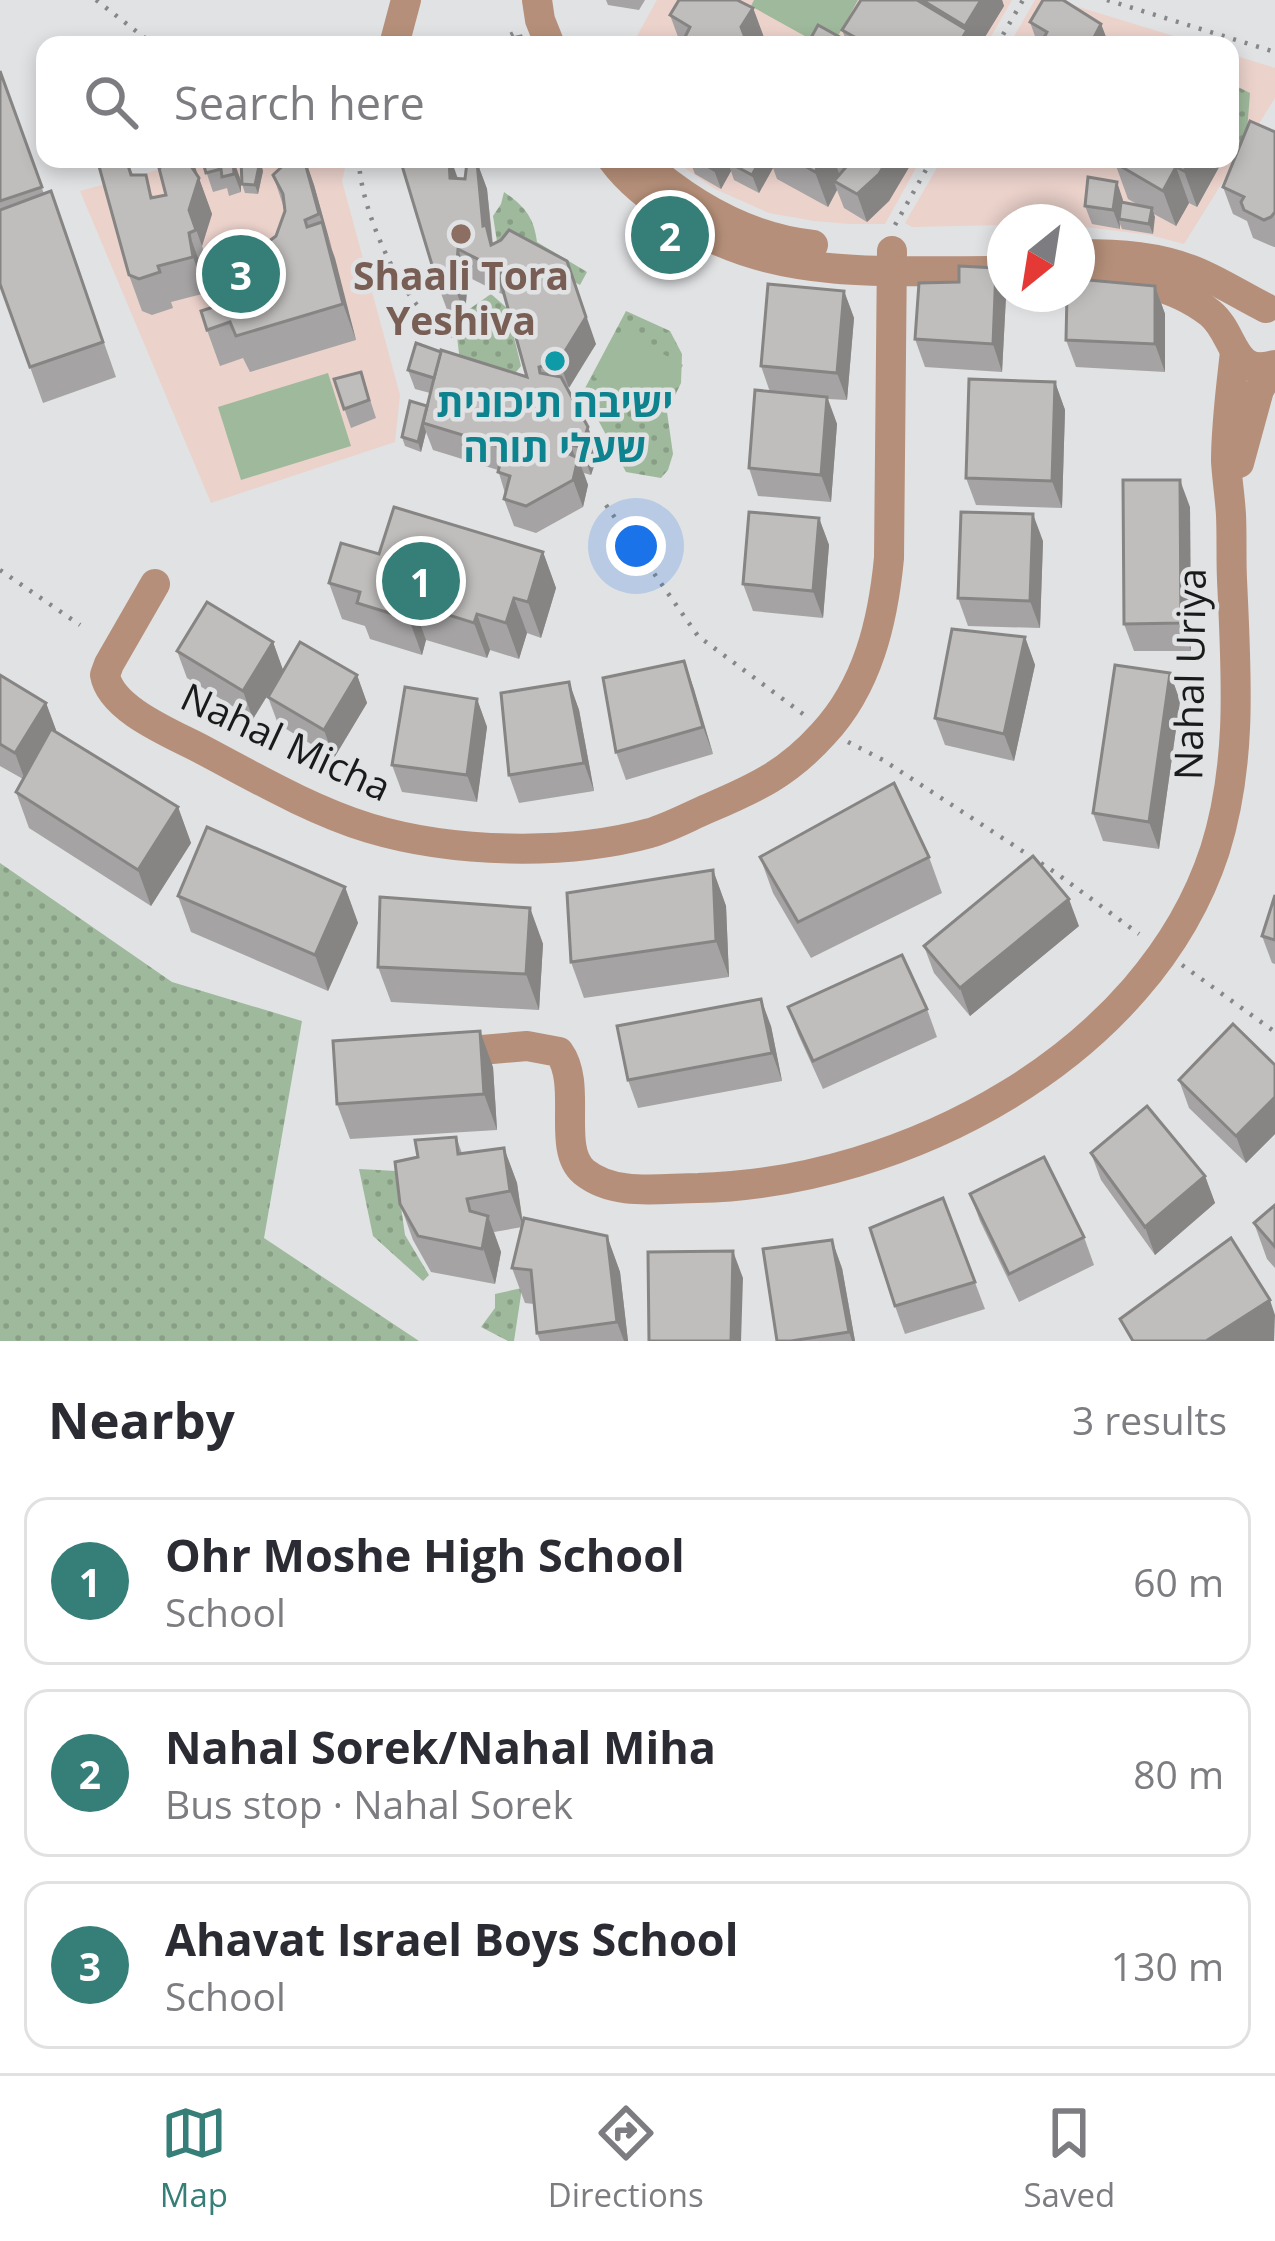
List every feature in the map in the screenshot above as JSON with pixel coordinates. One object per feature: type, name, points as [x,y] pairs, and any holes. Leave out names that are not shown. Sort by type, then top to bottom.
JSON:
[{"type":"street","points":[[396,36],[406,0]]},
{"type":"street","points":[[537,0],[546,36]]},
{"type":"street","points":[[558,0],[565,36]]},
{"type":"street","points":[[620,168],[643,193],[720,242],[761,256],[802,263],[892,250],[987,268]]},
{"type":"street","points":[[650,168],[695,204],[748,228],[805,244],[987,252]]},
{"type":"street","name":"Nahal Micha","points":[[155,584],[109,664],[105,675],[112,694],[152,722],[304,801],[368,827],[426,841],[535,848],[592,843],[651,832],[768,782],[826,731],[865,668],[885,603],[890,535],[892,250]]},
{"type":"street","points":[[1095,254],[1154,259],[1186,268],[1271,310]]},
{"type":"street","points":[[1095,275],[1178,293],[1210,313],[1252,367],[1274,366]]},
{"type":"street","points":[[1234,348],[1233,331],[1239,319],[1252,310],[1271,310]]},
{"type":"street","name":"Nahal Uriya","points":[[414,1055],[527,1046],[559,1052],[570,1075],[572,1151],[578,1168],[598,1182],[622,1189],[719,1187],[839,1168],[921,1139],[1041,1074],[1098,1025],[1143,981],[1184,920],[1215,850],[1234,760],[1237,690],[1226,462],[1234,348]]},
{"type":"street","name":"Nahal Uriya","points":[[1231,517],[1240,456],[1259,391],[1274,366]]},
{"type":"path","points":[[97,0],[143,36]]},
{"type":"path","points":[[1002,36],[1023,0]]},
{"type":"path","points":[[1107,0],[1223,36]]},
{"type":"path","points":[[1239,41],[1275,52]]},
{"type":"path","points":[[359,168],[396,276],[436,327],[457,338]]},
{"type":"path","points":[[892,250],[928,168]]},
{"type":"path","points":[[605,505],[698,636],[826,731],[883,760],[1056,872],[1275,1032]]},
{"type":"path","points":[[0,570],[80,626]]},
{"type":"shaded area","points":[[657,0],[1012,0],[991,36],[637,36]]},
{"type":"shaded area","points":[[1035,0],[1056,0],[1174,36],[1014,36]]},
{"type":"shaded area","points":[[1239,57],[1275,68],[1275,98],[1239,156]]},
{"type":"shaded area","points":[[165,168],[345,168],[342,181],[400,395],[395,442],[211,503],[80,191]]},
{"type":"shaded area","points":[[685,168],[916,168],[885,224],[814,221],[769,213],[715,189]]},
{"type":"shaded area","points":[[937,168],[1231,168],[1184,244],[1095,228],[1095,204],[987,204],[987,225],[912,227],[905,223]]},
{"type":"green space","points":[[754,0],[858,0],[838,36],[805,36],[751,6]]},
{"type":"green space","points":[[1239,88],[1250,93],[1247,131],[1239,145]]},
{"type":"green space","points":[[504,192],[527,213],[537,242],[587,272],[580,285],[519,253],[498,248],[493,216]]},
{"type":"green space","points":[[491,294],[507,308],[521,366],[507,383],[461,369],[456,329],[468,310]]},
{"type":"green space","points":[[626,311],[670,331],[682,354],[681,383],[667,412],[673,454],[661,478],[626,472],[583,392]]},
{"type":"green space","points":[[621,331],[683,365],[657,411],[594,377]]},
{"type":"green space","points":[[328,373],[351,446],[241,480],[218,407]]},
{"type":"green space","points":[[0,863],[172,982],[302,1021],[264,1238],[419,1341],[0,1341]]},
{"type":"green space","points":[[359,1169],[396,1171],[405,1235],[429,1275],[423,1281],[373,1236]]},
{"type":"green space","points":[[522,1288],[514,1341],[481,1327],[495,1308],[495,1294]]},
{"type":"building","points":[[679,0],[737,0],[753,8],[741,27],[744,36],[686,36],[690,27],[670,15]]},
{"type":"building","points":[[861,0],[917,0],[967,30],[963,36],[853,36],[842,30]]},
{"type":"building","points":[[922,0],[981,0],[965,26]]},
{"type":"building","points":[[1043,0],[1063,0],[1101,24],[1095,36],[1045,36],[1047,32],[1030,22]]},
{"type":"building","points":[[818,25],[838,36],[812,36]]},
{"type":"building","points":[[0,71],[42,187],[0,201]]},
{"type":"building","points":[[1250,121],[1275,132],[1275,212],[1264,220],[1244,210],[1244,197],[1223,187],[1231,168],[1239,168],[1239,148]]},
{"type":"building","points":[[99,168],[129,168],[131,175],[146,175],[151,198],[166,195],[159,168],[192,168],[199,178],[189,210],[196,230],[189,233],[193,257],[158,266],[160,272],[139,279],[129,275]]},
{"type":"building","points":[[205,168],[234,168],[234,174],[222,177],[221,169],[206,173]]},
{"type":"building","points":[[241,168],[259,168],[255,185],[242,184]]},
{"type":"building","points":[[280,168],[306,168],[319,214],[305,220],[307,227],[322,222],[343,304],[236,336],[230,322],[207,330],[201,311],[223,304],[214,264],[208,261],[215,248],[245,254],[276,236],[285,211],[273,175]]},
{"type":"building","name":"ישיבה תיכונית שעלי תורה","points":[[403,168],[449,168],[450,178],[465,179],[466,168],[478,168],[483,226],[491,245],[509,230],[567,261],[586,317],[559,361],[539,367],[540,373],[561,377],[588,427],[581,447],[571,445],[569,454],[578,458],[573,480],[526,506],[504,499],[510,476],[498,472],[506,440],[498,438],[495,445],[423,423],[441,350],[527,377],[501,271],[458,249],[455,288],[439,288]]},
{"type":"building","points":[[845,168],[883,168],[857,194],[834,181]]},
{"type":"building","points":[[1124,168],[1175,168],[1163,191]]},
{"type":"building","points":[[1088,177],[1117,182],[1113,210],[1085,204]]},
{"type":"building","points":[[51,191],[103,342],[30,367],[0,284],[0,210]]},
{"type":"building","points":[[1121,202],[1152,208],[1149,224],[1119,219]]},
{"type":"building","points":[[959,266],[987,268],[987,312],[994,312],[993,344],[915,339],[919,283],[959,282]]},
{"type":"building","points":[[1095,281],[1155,286],[1155,344],[1066,340],[1067,312],[1095,312]]},
{"type":"building","points":[[768,284],[844,291],[837,373],[761,366]]},
{"type":"building","points":[[416,343],[441,352],[434,378],[408,370]]},
{"type":"building","points":[[361,372],[369,400],[344,409],[334,379]]},
{"type":"building","points":[[969,379],[1055,382],[1052,481],[966,478]]},
{"type":"building","points":[[755,390],[827,397],[821,475],[749,468]]},
{"type":"building","points":[[410,401],[427,406],[418,442],[402,437]]},
{"type":"building","points":[[1123,480],[1180,480],[1181,623],[1124,624]]},
{"type":"building","points":[[394,507],[543,552],[528,602],[514,598],[506,623],[477,614],[474,623],[413,604],[409,619],[357,603],[360,592],[329,583],[341,543],[379,554]]},
{"type":"building","points":[[749,512],[819,518],[813,591],[743,584]]},
{"type":"building","points":[[961,512],[1033,514],[1030,601],[958,598]]},
{"type":"building","points":[[207,602],[273,642],[243,691],[177,651]]},
{"type":"building","points":[[952,629],[1025,637],[1004,734],[935,718]]},
{"type":"building","points":[[300,642],[357,675],[324,730],[268,697]]},
{"type":"building","points":[[684,661],[703,727],[616,752],[603,678]]},
{"type":"building","points":[[1115,665],[1170,673],[1149,822],[1093,813]]},
{"type":"building","points":[[0,675],[46,703],[15,753],[0,744]]},
{"type":"building","points":[[569,682],[584,763],[509,775],[501,693]]},
{"type":"building","points":[[405,687],[477,699],[467,775],[392,765]]},
{"type":"building","points":[[51,729],[178,807],[138,870],[16,792]]},
{"type":"building","points":[[894,783],[929,857],[798,922],[760,857]]},
{"type":"building","points":[[207,827],[345,887],[315,955],[178,896]]},
{"type":"building","points":[[1033,856],[1069,899],[960,988],[924,946]]},
{"type":"building","points":[[713,870],[716,941],[571,962],[567,893]]},
{"type":"building","points":[[1275,895],[1275,940],[1262,936]]},
{"type":"building","points":[[380,897],[530,908],[526,974],[378,967]]},
{"type":"building","points":[[902,955],[927,1009],[813,1061],[788,1007]]},
{"type":"building","points":[[761,999],[772,1053],[628,1080],[617,1026]]},
{"type":"building","points":[[1233,1024],[1275,1065],[1275,1097],[1236,1136],[1179,1080]]},
{"type":"building","points":[[480,1031],[484,1094],[337,1104],[333,1041]]},
{"type":"building","points":[[1147,1106],[1205,1176],[1145,1227],[1091,1153]]},
{"type":"building","points":[[456,1137],[458,1154],[504,1148],[510,1191],[467,1199],[470,1211],[488,1216],[482,1249],[418,1236],[400,1204],[395,1162],[418,1157],[415,1140]]},
{"type":"building","points":[[1044,1157],[1084,1237],[1009,1274],[970,1194]]},
{"type":"building","points":[[943,1198],[975,1282],[895,1306],[870,1228]]},
{"type":"building","points":[[1275,1205],[1275,1247],[1254,1223]]},
{"type":"building","points":[[524,1218],[607,1236],[617,1322],[537,1333],[531,1270],[512,1268]]},
{"type":"building","points":[[1231,1238],[1270,1300],[1206,1341],[1133,1341],[1120,1319]]},
{"type":"building","points":[[832,1240],[849,1332],[777,1341],[763,1249]]},
{"type":"building","points":[[733,1251],[731,1341],[649,1341],[648,1252]]},
{"type":"place","name":"Shaali Tora Yeshiva","points":[[461,234]]},
{"type":"place","name":"Nahal Sorek/Nahal Miha","points":[[670,235]]},
{"type":"place","name":"Ahavat Israel Boys School","points":[[241,274]]},
{"type":"place","name":"ישיבה תיכונית שעלי תורה","points":[[555,361]]},
{"type":"place","name":"Ohr Moshe High School","points":[[421,581]]}]
